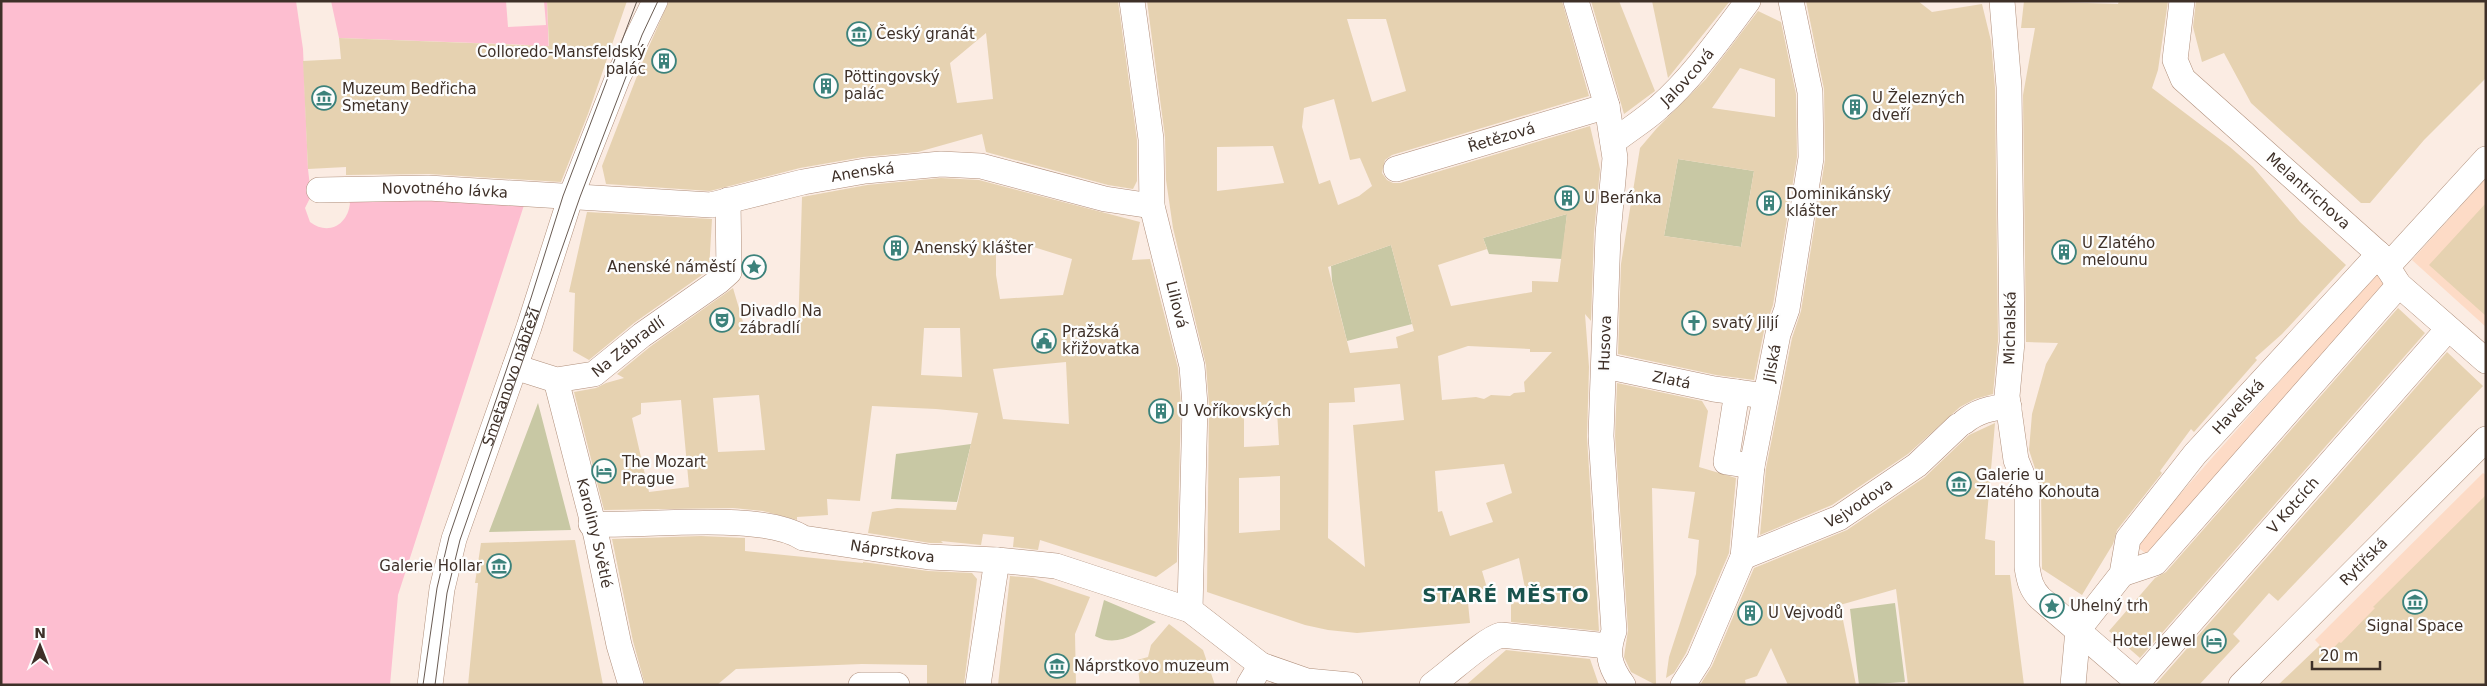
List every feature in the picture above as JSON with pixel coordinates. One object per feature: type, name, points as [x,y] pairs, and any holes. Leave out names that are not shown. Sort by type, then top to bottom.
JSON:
[{"type":"street","name":"Smetanovo nábřeží","points":[[618,77],[641,1]]},
{"type":"street","name":"Smetanovo nábřeží","points":[[430,685],[442,589],[454,539],[515,367],[571,196],[618,77],[655,1]]},
{"type":"street","name":"Liliová","points":[[1132,1],[1151,139],[1152,206],[1192,366],[1195,406],[1190,610]]},
{"type":"street","name":"Husova","points":[[1576,1],[1607,106],[1616,158],[1608,234],[1605,366],[1601,436],[1614,631],[1608,646],[1614,673],[1622,685]]},
{"type":"street","name":"Jalovcová","points":[[1613,142],[1658,108],[1707,56],[1748,1]]},
{"type":"street","name":"Jilská","points":[[1683,685],[1699,660],[1743,557],[1752,466],[1778,334],[1787,309],[1811,158],[1810,92],[1791,1]]},
{"type":"street","name":"Michalská","points":[[2002,1],[2009,74],[2012,342],[2007,396],[2016,460],[2027,487],[2027,567],[2033,591],[2078,630]]},
{"type":"street","name":"Melantrichova","points":[[2182,1],[2175,60],[2183,79],[2355,234],[2448,328],[2486,361]]},
{"type":"street","name":"Řetězová","points":[[1396,168],[1607,106]]},
{"type":"street","name":"Havelská","points":[[2122,574],[2155,563],[2388,269],[2486,159]]},
{"type":"street","name":"Anenská","points":[[571,196],[711,205],[803,182],[865,171],[941,164],[981,166],[1105,199],[1152,206]]},
{"type":"street","name":"Novotného lávka","points":[[319,190],[428,188],[571,196]]},
{"type":"street","name":"Na Zábradlí","points":[[515,367],[556,380],[587,376],[600,371],[642,335],[729,272],[728,200]]},
{"type":"street","name":"Havelská","points":[[2078,630],[2122,574],[2128,539],[2189,462],[2388,269]]},
{"type":"street","name":"V Kotcích","points":[[2139,684],[2448,328]]},
{"type":"street","name":"Zlatá","points":[[1605,366],[1765,396]]},
{"type":"street","name":"Karoliny Světlé","points":[[556,380],[631,685]]},
{"type":"street","points":[[1737,392],[1726,462],[1752,466]]},
{"type":"street","name":"Vejvodova","points":[[1743,557],[1839,518],[1917,464],[1971,416],[1994,407],[2009,407]]},
{"type":"street","name":"Rytířská","points":[[2241,685],[2486,439]]},
{"type":"street","name":"Náprstkova","points":[[592,524],[742,524],[788,530],[803,538],[929,557],[997,560],[1056,566],[1190,610],[1255,675],[1350,685]]},
{"type":"street","points":[[978,685],[997,560]]},
{"type":"street","points":[[2078,630],[2139,684]]},
{"type":"street","points":[[2073,685],[2078,630]]},
{"type":"street","points":[[1432,685],[1490,639],[1501,635],[1608,646]]},
{"type":"street","points":[[861,685],[897,685]]},
{"type":"shaded area","points":[[1,1],[296,1],[303,49],[308,169],[311,196],[305,208],[310,222],[324,228],[336,226],[348,211],[350,203],[346,198],[525,202],[398,595],[390,685],[1,685]]},
{"type":"shaded area","points":[[331,1],[547,1],[550,84],[529,45],[339,38]]},
{"type":"shaded area","points":[[2486,178],[2486,327],[2412,260]]},
{"type":"shaded area","points":[[2380,268],[2394,280],[2149,556],[2135,545]]},
{"type":"shaded area","points":[[2483,473],[2486,475],[2486,685],[2358,685],[2315,640]]},
{"type":"green space","points":[[1678,159],[1754,171],[1741,247],[1664,236]]},
{"type":"green space","points":[[1567,214],[1562,259],[1489,254],[1483,238]]},
{"type":"green space","points":[[1391,245],[1412,324],[1347,341],[1332,281],[1331,266]]},
{"type":"green space","points":[[538,403],[571,530],[489,532]]},
{"type":"green space","points":[[971,444],[957,502],[891,499],[896,454]]},
{"type":"green space","points":[[1104,600],[1156,622],[1127,638],[1119,640],[1103,639],[1095,636]]},
{"type":"green space","points":[[1895,603],[1905,682],[1859,685],[1850,609]]},
{"type":"pier","points":[[506,1],[544,1],[546,25],[508,27]]},
{"type":"building","points":[[547,1],[627,1],[588,114],[561,182],[429,174],[346,175],[346,167],[308,169],[303,61],[341,59],[339,38],[549,46]]},
{"type":"building","points":[[669,1],[1118,1],[1137,140],[1137,181],[1133,189],[1108,185],[986,152],[982,134],[918,152],[863,157],[800,168],[710,191],[606,184],[602,166],[646,53]],"holes":[[[986,33],[993,99],[957,103],[950,63]]]},
{"type":"building","points":[[1147,1],[1562,1],[1589,96],[1392,155],[1385,160],[1382,173],[1387,180],[1393,183],[1400,183],[1590,126],[1600,169],[1594,233],[1591,321],[1585,314],[1589,367],[1587,437],[1599,631],[1511,622],[1511,602],[1528,603],[1519,558],[1482,571],[1487,588],[1467,593],[1470,623],[1357,633],[1328,630],[1305,625],[1207,592],[1209,405],[1206,365],[1173,228],[1166,180],[1165,137]],"holes":[[[1347,19],[1386,19],[1406,91],[1372,102]],[[1334,99],[1350,160],[1360,158],[1372,186],[1359,196],[1338,205],[1330,180],[1319,184],[1302,127],[1304,108]],[[1273,146],[1284,183],[1217,191],[1217,147]],[[1567,214],[1558,282],[1532,281],[1532,292],[1451,306],[1438,265],[1487,249],[1483,238]],[[1391,245],[1414,331],[1396,337],[1398,348],[1350,353],[1328,267]],[[1468,346],[1530,349],[1530,352],[1552,352],[1524,382],[1525,392],[1514,393],[1510,396],[1491,395],[1484,399],[1476,397],[1442,400],[1438,356]],[[1400,384],[1404,420],[1353,425],[1365,567],[1328,538],[1329,403],[1355,402],[1354,388]],[[1244,409],[1277,411],[1279,445],[1244,447]],[[1504,464],[1512,493],[1486,503],[1493,522],[1450,536],[1442,511],[1438,512],[1435,471]],[[1280,476],[1280,530],[1239,533],[1239,478]]]},
{"type":"building","points":[[1591,1],[1619,1],[1655,91],[1624,114]]},
{"type":"building","points":[[1652,1],[1730,1],[1668,78]]},
{"type":"building","points":[[1806,1],[1918,1],[1932,12],[1982,4],[1991,41],[1995,88],[1998,341],[1993,394],[1975,399],[1960,407],[1908,454],[1832,505],[1760,535],[1766,468],[1792,338],[1801,311],[1825,160],[1824,89]]},
{"type":"building","points":[[2024,1],[2118,4],[2119,1],[2168,1],[2158,70],[2152,88],[2230,147],[2253,167],[2300,222],[2346,265],[2282,334],[2255,358],[2257,360],[2194,432],[2191,429],[2160,471],[2162,473],[2117,530],[2113,544],[2082,595],[2042,569],[2041,487],[2029,450],[2032,414],[2046,364],[2058,343],[2026,342],[2023,95],[2035,28],[2021,28]]},
{"type":"building","points":[[2196,1],[2486,1],[2486,78],[2424,140],[2370,203],[2361,203],[2251,103],[2224,53],[2202,62],[2193,27]]},
{"type":"building","points":[[1758,11],[1781,22],[1796,94],[1797,157],[1773,305],[1764,331],[1754,380],[1716,375],[1618,354],[1621,264],[1640,148],[1657,128],[1706,79]],"holes":[[[1740,68],[1775,79],[1775,117],[1712,108]],[[1678,159],[1754,171],[1741,247],[1664,236]]]},
{"type":"building","points":[[941,178],[979,180],[1140,222],[1132,260],[1150,259],[1178,368],[1181,405],[1177,562],[1156,577],[1040,540],[1038,550],[1013,547],[1014,537],[983,534],[981,545],[941,541],[943,543],[930,543],[868,533],[872,512],[897,508],[956,510],[978,413],[936,409],[872,406],[860,501],[827,499],[828,515],[797,517],[797,520],[763,511],[733,508],[604,510],[574,392],[596,388],[624,378],[617,374],[651,346],[733,288],[746,332],[798,335],[802,197],[867,185]],"holes":[[[996,244],[1024,244],[1072,259],[1063,295],[1000,299],[996,275]],[[924,328],[960,328],[962,377],[921,375]],[[1066,362],[1069,424],[1003,419],[993,369]],[[759,395],[765,450],[718,452],[713,398]],[[681,400],[689,487],[649,492],[632,418],[641,414],[641,403]]]},
{"type":"building","points":[[2486,203],[2486,316],[2429,265]]},
{"type":"building","points":[[587,212],[712,219],[709,270],[634,323],[589,360],[573,351],[575,293],[569,292]]},
{"type":"building","points":[[2398,308],[2425,333],[2140,658],[2109,631],[2155,578],[2166,572]]},
{"type":"building","points":[[2447,352],[2483,386],[2278,601],[2269,593],[2233,634],[2240,641],[2199,685],[2155,685]]},
{"type":"building","points":[[1617,383],[1702,401],[1708,411],[1699,467],[1736,478],[1729,553],[1686,653],[1674,673],[1666,678],[1669,657],[1696,574],[1699,540],[1688,538],[1695,492],[1652,488],[1656,685],[1631,672],[1624,657],[1628,630],[1615,436]]},
{"type":"building","points":[[1995,423],[1985,539],[1995,541],[1995,575],[2010,575],[2024,685],[1908,685],[1896,589],[1840,605],[1856,685],[1788,685],[1771,648],[1757,676],[1745,680],[1746,685],[1700,685],[1712,666],[1754,568],[1847,530],[1925,477],[1969,435]]},
{"type":"building","points":[[2486,495],[2486,685],[2278,685],[2320,645],[2328,654],[2339,642],[2341,643],[2375,608],[2373,607]]},
{"type":"building","points":[[701,536],[745,538],[745,551],[863,562],[928,571],[972,573],[977,579],[964,685],[927,685],[927,665],[862,664],[736,669],[717,685],[645,685],[633,641],[612,539]]},
{"type":"building","points":[[575,540],[603,685],[468,685],[478,583],[475,583],[481,543]]},
{"type":"building","points":[[1010,576],[1033,578],[1090,597],[1075,634],[1076,685],[998,685]]},
{"type":"building","points":[[1169,624],[1203,650],[1215,685],[1140,685],[1137,660],[1148,657],[1151,645]]},
{"type":"building","points":[[1506,650],[1590,659],[1599,685],[1466,685]]},
{"type":"tram line","points":[[423,685],[437,588],[449,537],[531,298],[563,196],[637,1]]},
{"type":"tram line","points":[[435,685],[447,593],[460,540],[580,197],[642,35],[658,1]]},
{"type":"place","name":"Český granát","points":[[859,34]]},
{"type":"place","name":"Colloredo-Mansfeldský palác","points":[[664,61]]},
{"type":"place","name":"Pöttingovský palác","points":[[826,86]]},
{"type":"place","name":"Muzeum Bedřicha Smetany","points":[[324,98]]},
{"type":"place","name":"U Železných dveří","points":[[1855,107]]},
{"type":"place","name":"U Beránka","points":[[1567,198]]},
{"type":"place","name":"Dominikánský klášter","points":[[1769,203]]},
{"type":"place","name":"Anenský klášter","points":[[896,248]]},
{"type":"place","name":"U Zlatého melounu","points":[[2064,252]]},
{"type":"place","name":"Anenské náměstí","points":[[754,267]]},
{"type":"place","name":"Divadlo Na zábradlí","points":[[722,320]]},
{"type":"place","name":"svatý Jiljí","points":[[1694,323]]},
{"type":"place","name":"Pražská křižovatka","points":[[1044,341]]},
{"type":"place","name":"U Voříkovských","points":[[1161,411]]},
{"type":"place","name":"The Mozart Prague","points":[[604,471]]},
{"type":"place","name":"Galerie u Zlatého Kohouta","points":[[1959,484]]},
{"type":"place","name":"Galerie Hollar","points":[[499,566]]},
{"type":"place","name":"Signal Space","points":[[2415,602]]},
{"type":"place","name":"Uhelný trh","points":[[2052,606]]},
{"type":"place","name":"U Vejvodů","points":[[1750,613]]},
{"type":"place","name":"Hotel Jewel","points":[[2214,641]]},
{"type":"place","name":"Náprstkovo muzeum","points":[[1057,666]]},
{"type":"district","name":"STARÉ MĚSTO","points":[[1506,595]]}]
